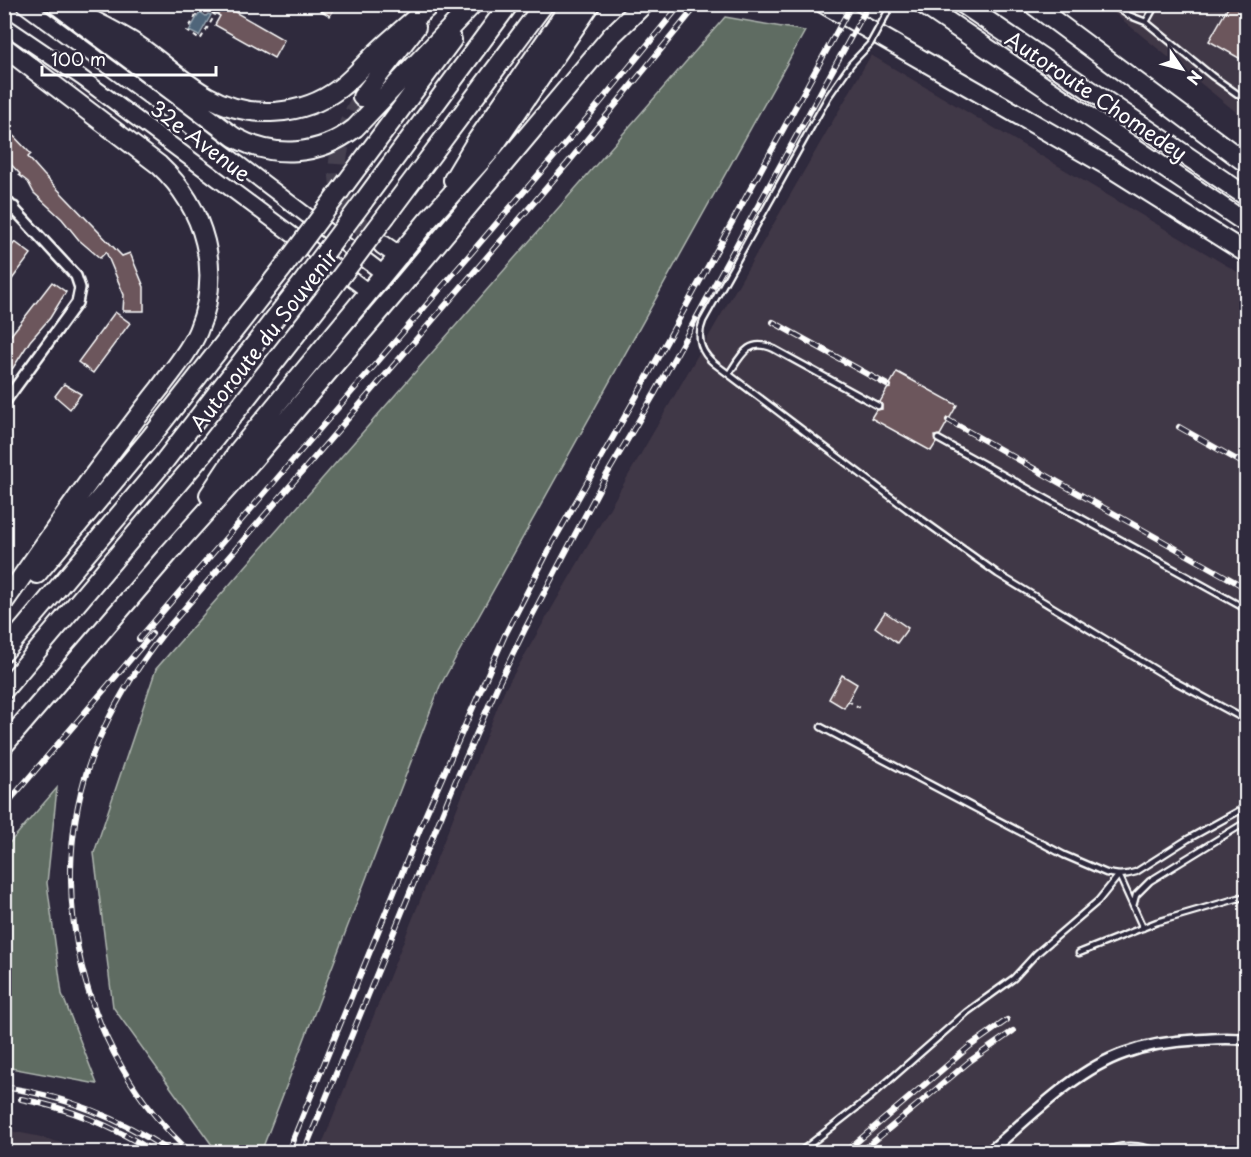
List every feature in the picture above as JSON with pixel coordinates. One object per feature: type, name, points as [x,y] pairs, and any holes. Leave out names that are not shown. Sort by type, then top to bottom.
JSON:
[{"type":"highway","points":[[56,4],[234,137],[265,149],[288,152],[325,145],[355,128],[473,4]]},
{"type":"highway","points":[[67,4],[137,45],[207,96],[235,108],[264,113],[283,112],[303,107],[332,94],[432,4]]},
{"type":"highway","points":[[362,97],[432,4]]},
{"type":"highway","points":[[4,612],[150,438],[282,269],[478,4]]},
{"type":"highway","name":"Autoroute du Souvenir","points":[[4,652],[151,477],[306,278],[509,4]]},
{"type":"highway","name":"Autoroute du Souvenir","points":[[4,690],[188,472],[330,291],[544,4]]},
{"type":"highway","points":[[428,220],[477,140],[571,4]]},
{"type":"highway","points":[[169,553],[239,450],[428,220],[491,150],[591,4]]},
{"type":"highway","points":[[4,745],[397,292],[612,35],[644,4]]},
{"type":"highway","points":[[824,4],[1051,132],[1246,253]]},
{"type":"highway","name":"Autoroute Chomedey","points":[[922,4],[1246,223]]},
{"type":"highway","name":"Autoroute Chomedey","points":[[963,4],[1246,196]]},
{"type":"highway","points":[[1032,4],[1246,163]]},
{"type":"highway","points":[[4,47],[159,165],[174,180],[188,198],[198,218],[207,246],[210,271],[206,308],[192,343],[95,473],[4,602]]},
{"type":"highway","points":[[383,245],[399,256]]},
{"type":"main road","name":"32e Avenue","points":[[23,4],[384,274]]},
{"type":"main road","name":"32e Avenue","points":[[4,25],[74,73],[369,292]]},
{"type":"street","points":[[4,198],[76,276],[80,288],[77,303],[4,403]]},
{"type":"street","points":[[4,219],[14,207]]},
{"type":"street","points":[[989,1152],[1060,1091],[1084,1074],[1124,1053],[1177,1041],[1232,1038],[1246,1040]]},
{"type":"lane","points":[[892,4],[870,44],[851,64],[828,98],[703,321],[700,340],[705,355],[907,509],[998,574],[1174,681],[1246,720]]},
{"type":"lane","points":[[1112,4],[1128,15],[1146,22],[1212,76],[1246,100]]},
{"type":"lane","points":[[1146,22],[1156,4]]},
{"type":"lane","points":[[729,374],[744,351],[761,344],[878,406]]},
{"type":"lane","points":[[938,439],[1246,609]]},
{"type":"lane","points":[[821,727],[1064,855],[1094,869],[1119,875],[1136,872],[1196,834],[1246,807]]},
{"type":"lane","points":[[1133,906],[1136,895],[1145,885],[1246,822]]},
{"type":"lane","points":[[1119,875],[1143,928]]},
{"type":"lane","points":[[800,1152],[869,1098],[968,1012],[1014,978],[1036,954],[1098,901],[1119,875]]},
{"type":"lane","points":[[1079,953],[1143,928],[1246,896]]},
{"type":"lane","points":[[1106,1152],[1110,1149],[1130,1146],[1156,1152]]},
{"type":"path","points":[[196,4],[201,6],[208,10],[215,15],[200,40],[187,31],[201,6]]},
{"type":"path","points":[[848,701],[862,709]]},
{"type":"shaded area","points":[[1104,5],[1246,5],[1246,120]]},
{"type":"shaded area","points":[[871,55],[1246,277],[1246,1152],[319,1152],[504,691]]},
{"type":"shaded area","points":[[5,1130],[37,1136],[93,1152],[5,1152]]},
{"type":"green space","points":[[725,17],[805,31],[440,686],[261,1152],[244,1152],[212,1145],[113,1007],[94,853],[156,669]]},
{"type":"green space","points":[[57,788],[47,883],[62,994],[97,1084],[5,1067],[5,848]]},
{"type":"water","points":[[200,12],[206,16],[211,15],[199,36],[189,31]]},
{"type":"building","points":[[199,4],[221,4],[284,40],[274,58],[215,25],[220,16]]},
{"type":"building","points":[[310,4],[337,4],[330,16]]},
{"type":"building","points":[[1230,4],[1246,4],[1246,62],[1209,41]]},
{"type":"building","points":[[4,126],[31,154],[28,157],[44,175],[122,256],[130,253],[144,287],[144,311],[123,311],[124,295],[106,252],[100,258],[79,240],[62,219],[34,193],[28,182],[4,157]]},
{"type":"building","points":[[15,242],[31,254],[4,290],[4,256]]},
{"type":"building","points":[[52,282],[66,292],[13,368],[4,374],[4,338],[8,332],[11,335]]},
{"type":"building","points":[[115,312],[130,323],[93,373],[78,362]]},
{"type":"building","points":[[897,372],[957,405],[940,435],[934,436],[936,443],[931,451],[871,418],[876,410],[882,409],[880,402]]},
{"type":"building","points":[[64,384],[81,394],[70,409],[55,396]]},
{"type":"building","points":[[885,612],[908,628],[897,643],[875,627]]},
{"type":"building","points":[[842,675],[857,684],[844,708],[829,699]]},
{"type":"tunnel","points":[[362,97],[343,138],[338,158],[338,176],[342,195],[350,212],[363,228],[382,244]]},
{"type":"railway","points":[[139,639],[589,116],[681,4]]},
{"type":"railway","points":[[190,1152],[153,1112],[122,1068],[98,1018],[82,966],[73,912],[71,857],[78,803],[101,734],[126,688],[166,630],[567,164],[698,4]]},
{"type":"railway","points":[[288,1152],[426,814],[505,635],[553,542],[640,390],[852,4]]},
{"type":"railway","points":[[304,1152],[453,787],[525,629],[606,476],[655,393],[869,4]]},
{"type":"railway","points":[[773,322],[889,386]]},
{"type":"railway","points":[[948,420],[1246,588]]},
{"type":"railway","points":[[1179,427],[1246,465]]},
{"type":"railway","points":[[4,807],[152,634]]},
{"type":"railway","points":[[845,1152],[970,1046],[1007,1020]]},
{"type":"railway","points":[[861,1152],[970,1061],[1013,1031]]},
{"type":"railway","points":[[4,1087],[49,1096],[91,1110],[132,1129],[171,1152]]},
{"type":"railway","points":[[21,1099],[56,1107],[90,1119],[154,1152]]}]
